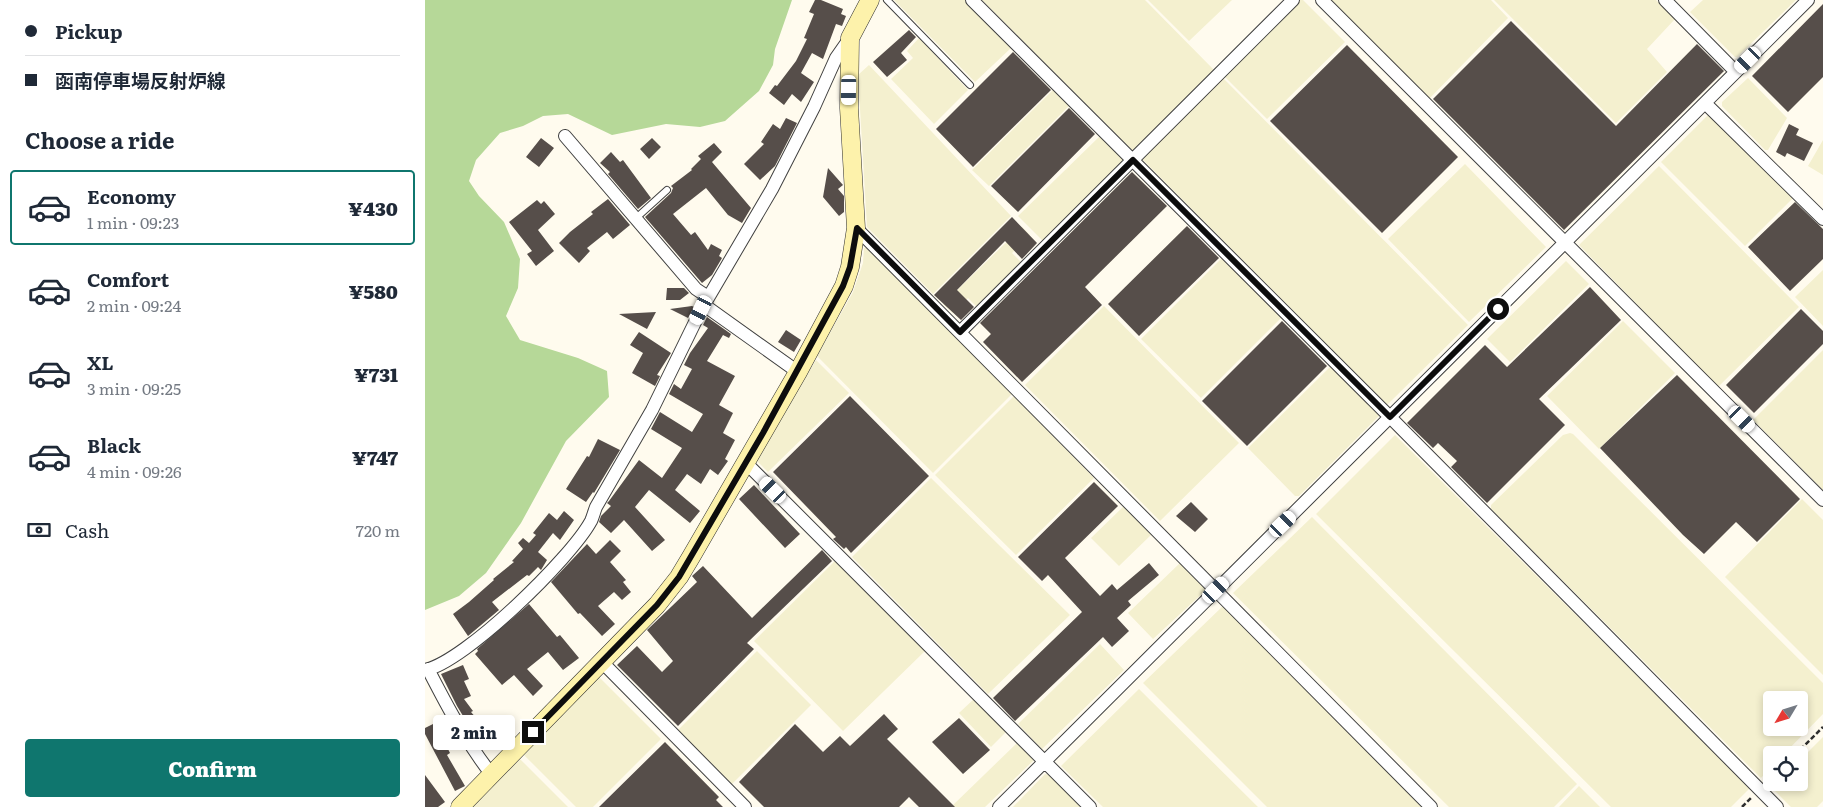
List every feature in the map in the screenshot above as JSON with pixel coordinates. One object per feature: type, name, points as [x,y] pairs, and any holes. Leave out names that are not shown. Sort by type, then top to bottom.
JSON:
[{"type":"main road","points":[[460,807],[657,605],[679,577],[798,372],[843,286],[850,267],[857,228],[849,108],[850,38],[870,0]]},
{"type":"street","points":[[972,0],[1777,807]]},
{"type":"street","points":[[960,332],[1293,0]]},
{"type":"street","points":[[1322,0],[1823,500]]},
{"type":"street","points":[[1665,0],[1736,72]]},
{"type":"street","points":[[999,807],[1808,0]]},
{"type":"street","points":[[492,774],[477,756],[427,670],[471,646],[523,598],[579,538],[591,521],[596,507],[652,410],[706,301],[772,189],[814,107],[836,58],[850,38]]},
{"type":"street","points":[[1705,103],[1823,219]]},
{"type":"street","points":[[565,136],[706,301],[798,372]]},
{"type":"street","points":[[857,228],[1431,807]]},
{"type":"street","points":[[746,463],[1090,807]]},
{"type":"street","points":[[601,661],[745,807]]},
{"type":"lane","points":[[887,0],[970,85]]},
{"type":"lane","points":[[635,218],[667,190]]},
{"type":"path","points":[[1804,746],[1823,727]]},
{"type":"shaded area","points":[[894,0],[966,0],[1011,48],[975,82]]},
{"type":"shaded area","points":[[982,0],[1145,0],[1215,71],[1133,151]]},
{"type":"shaded area","points":[[1148,0],[1232,0],[1189,41]]},
{"type":"shaded area","points":[[1300,0],[1303,0],[1345,42],[1267,119],[1224,76]]},
{"type":"shaded area","points":[[1330,0],[1491,0],[1508,18],[1429,99]]},
{"type":"shaded area","points":[[1494,0],[1656,0],[1675,19],[1647,49],[1667,72],[1616,123]]},
{"type":"shaded area","points":[[1703,0],[1796,0],[1735,57],[1690,12]]},
{"type":"shaded area","points":[[919,38],[968,90],[934,124],[891,79],[913,58],[907,51]]},
{"type":"shaded area","points":[[869,65],[1011,216],[933,294],[867,227],[858,75]]},
{"type":"shaded area","points":[[1223,78],[1468,325],[1387,405],[1142,159]]},
{"type":"shaded area","points":[[1748,78],[1787,118],[1768,150],[1765,150],[1722,106],[1722,102]]},
{"type":"shaded area","points":[[1055,88],[1071,104],[989,186],[972,170]]},
{"type":"shaded area","points":[[1709,114],[1793,198],[1745,246],[1661,162]]},
{"type":"shaded area","points":[[1101,135],[1126,160],[1043,241],[1018,216]]},
{"type":"shaded area","points":[[1823,140],[1823,175],[1808,166]]},
{"type":"shaded area","points":[[1465,164],[1546,247],[1469,322],[1388,239]]},
{"type":"shaded area","points":[[1659,166],[1799,307],[1718,387],[1579,245]]},
{"type":"shaded area","points":[[1022,227],[1030,235],[1012,253],[1022,263],[977,307],[968,298],[953,313],[943,304]]},
{"type":"shaded area","points":[[864,248],[868,248],[1013,393],[933,473],[817,356],[853,292],[863,263]]},
{"type":"shaded area","points":[[1223,257],[1283,316],[1201,398],[1141,339]]},
{"type":"shaded area","points":[[1566,261],[1589,284],[1510,362],[1487,339]]},
{"type":"shaded area","points":[[1823,270],[1823,326],[1795,297]]},
{"type":"shaded area","points":[[1104,306],[1239,443],[1160,521],[1025,385]]},
{"type":"shaded area","points":[[1623,321],[1675,373],[1599,449],[1547,396]]},
{"type":"shaded area","points":[[1823,350],[1823,490],[1753,420]]},
{"type":"shaded area","points":[[816,360],[849,393],[768,472],[756,460]]},
{"type":"shaded area","points":[[1331,366],[1380,415],[1299,496],[1295,496],[1248,448]]},
{"type":"shaded area","points":[[1014,396],[1094,478],[1016,555],[935,475]]},
{"type":"shaded area","points":[[1573,434],[1823,683],[1823,714],[1808,729],[1808,691],[1763,691],[1763,736],[1802,736],[1792,746],[1763,746],[1763,776],[1761,778],[1491,509],[1491,505],[1563,435]]},
{"type":"shaded area","points":[[1395,435],[1750,788],[1731,807],[1611,807],[1316,514]]},
{"type":"shaded area","points":[[931,478],[1070,615],[988,694],[852,557]]},
{"type":"shaded area","points":[[1802,499],[1823,520],[1823,675],[1725,577]]},
{"type":"shaded area","points":[[1124,506],[1152,534],[1119,566],[1091,538]]},
{"type":"shaded area","points":[[1312,517],[1577,784],[1554,807],[1449,807],[1233,593]]},
{"type":"shaded area","points":[[835,561],[925,651],[843,731],[754,641]]},
{"type":"shaded area","points":[[1180,563],[1206,590],[1153,639],[1128,613]]},
{"type":"shaded area","points":[[1223,606],[1424,807],[1267,807],[1143,683]]},
{"type":"shaded area","points":[[1100,644],[1124,670],[1042,749],[1018,724]]},
{"type":"shaded area","points":[[757,651],[811,705],[732,784],[678,730]]},
{"type":"shaded area","points":[[599,677],[661,739],[593,807],[576,807],[523,754]]},
{"type":"shaded area","points":[[1139,689],[1258,807],[1103,807],[1061,766]]},
{"type":"shaded area","points":[[975,698],[1007,731],[991,747],[959,713]]},
{"type":"shaded area","points":[[1823,737],[1823,801],[1817,807],[1791,807],[1775,791],[1808,791],[1808,752]]},
{"type":"shaded area","points":[[1018,742],[1034,760],[985,807],[951,807]]},
{"type":"shaded area","points":[[520,759],[568,807],[472,807]]},
{"type":"shaded area","points":[[1045,774],[1050,775],[1081,807],[1013,807]]},
{"type":"shaded area","points":[[1579,786],[1600,807],[1559,807]]},
{"type":"green space","points":[[425,0],[792,0],[775,49],[773,65],[759,91],[725,121],[700,127],[666,124],[612,135],[568,114],[543,116],[523,126],[500,133],[476,160],[469,181],[479,196],[504,222],[520,259],[518,288],[506,316],[520,340],[578,358],[607,371],[609,397],[566,441],[521,523],[486,573],[459,596],[425,610]]},
{"type":"building","points":[[815,0],[821,0],[843,9],[841,14],[846,16],[842,26],[836,24],[823,59],[812,53],[801,73],[814,82],[801,102],[792,94],[784,105],[769,93],[775,85],[777,86],[796,61],[807,39],[804,38],[814,14],[809,12]]},
{"type":"building","points":[[1823,4],[1823,77],[1788,112],[1752,76]]},
{"type":"building","points":[[1511,21],[1616,126],[1697,44],[1724,71],[1564,230],[1433,99]]},
{"type":"building","points":[[909,30],[916,37],[901,53],[907,60],[887,77],[873,62]]},
{"type":"building","points":[[1347,45],[1458,157],[1382,233],[1270,121]]},
{"type":"building","points":[[1013,52],[1051,90],[973,167],[936,129]]},
{"type":"building","points":[[1069,108],[1095,134],[1018,212],[991,186]]},
{"type":"building","points":[[786,118],[797,123],[775,166],[760,180],[744,164],[764,144],[761,142],[773,124],[780,129]]},
{"type":"building","points":[[1789,124],[1799,129],[1796,135],[1813,143],[1804,161],[1787,153],[1785,157],[1776,152]]},
{"type":"building","points":[[541,138],[554,148],[539,167],[526,157]]},
{"type":"building","points":[[652,138],[661,147],[649,159],[640,149]]},
{"type":"building","points":[[714,143],[722,152],[712,162],[751,208],[742,223],[728,215],[706,188],[673,214],[691,235],[695,232],[708,250],[711,244],[722,250],[719,256],[722,258],[712,275],[702,283],[645,217],[671,193],[673,188],[671,186],[692,170],[701,159],[698,156]]},
{"type":"building","points":[[611,152],[620,162],[623,160],[651,198],[638,209],[608,174],[610,172],[600,163]]},
{"type":"building","points":[[828,168],[843,185],[838,189],[844,196],[844,212],[839,216],[823,197]]},
{"type":"building","points":[[1132,172],[1167,206],[1085,287],[1102,305],[1022,382],[983,342],[991,334],[980,323]]},
{"type":"building","points":[[608,199],[630,225],[613,239],[607,232],[587,248],[590,251],[579,263],[559,243],[593,214],[591,212]]},
{"type":"building","points":[[537,200],[541,204],[544,201],[555,214],[538,230],[554,251],[536,266],[527,254],[532,251],[509,222]]},
{"type":"building","points":[[1795,202],[1823,229],[1823,259],[1790,291],[1748,247]]},
{"type":"building","points":[[1012,217],[1037,243],[1022,259],[1005,241],[957,290],[974,307],[961,320],[934,295]]},
{"type":"building","points":[[1187,226],[1219,258],[1139,336],[1108,304]]},
{"type":"building","points":[[1590,287],[1621,320],[1539,399],[1565,425],[1487,503],[1451,467],[1457,461],[1438,443],[1433,448],[1407,423],[1485,345],[1507,367]]},
{"type":"building","points":[[667,288],[684,288],[689,293],[680,300],[666,300]]},
{"type":"building","points":[[694,307],[688,318],[670,309]]},
{"type":"building","points":[[1801,309],[1823,331],[1823,344],[1754,413],[1726,385]]},
{"type":"building","points":[[656,312],[647,329],[619,314]]},
{"type":"building","points":[[707,317],[731,334],[729,338],[723,335],[707,361],[735,376],[719,405],[733,413],[723,433],[735,440],[725,459],[728,461],[718,475],[710,469],[701,484],[687,474],[675,490],[700,511],[690,523],[649,490],[635,507],[665,540],[652,551],[624,520],[611,533],[599,522],[601,516],[611,506],[607,503],[639,460],[662,478],[682,448],[651,429],[660,412],[692,432],[703,414],[669,394],[674,384],[681,389],[692,369],[684,365],[708,328],[703,325]]},
{"type":"building","points":[[1282,321],[1327,366],[1247,446],[1202,401]]},
{"type":"building","points":[[786,330],[801,340],[794,352],[778,342]]},
{"type":"building","points":[[639,332],[671,353],[657,375],[660,376],[655,386],[632,373],[643,353],[630,345]]},
{"type":"building","points":[[1677,375],[1800,499],[1757,542],[1736,522],[1704,554],[1683,535],[1600,448]]},
{"type":"building","points":[[850,396],[929,476],[851,553],[846,547],[844,549],[833,539],[836,537],[773,472]]},
{"type":"building","points":[[598,439],[620,450],[594,493],[586,502],[566,489],[587,456],[589,457]]},
{"type":"building","points":[[1094,482],[1118,506],[1065,558],[1100,596],[1112,584],[1117,590],[1149,563],[1159,575],[1128,601],[1131,605],[1117,618],[1129,631],[1112,647],[1103,637],[1015,721],[993,698],[1082,612],[1048,575],[1042,581],[1018,557]]},
{"type":"building","points":[[754,485],[800,534],[785,548],[739,499]]},
{"type":"building","points":[[1191,502],[1208,519],[1195,532],[1176,516]]},
{"type":"building","points":[[564,511],[574,520],[560,540],[553,533],[538,552],[547,560],[541,570],[538,567],[529,576],[527,575],[492,602],[499,610],[468,636],[453,614],[514,562],[512,561],[523,549],[518,543],[523,538],[529,543],[536,535],[533,533],[549,513],[557,520]]},
{"type":"building","points":[[610,540],[621,551],[610,562],[626,580],[623,582],[631,592],[622,600],[614,592],[598,606],[615,624],[602,636],[580,613],[578,614],[551,582],[587,544],[596,554]]},
{"type":"building","points":[[822,550],[832,561],[747,643],[754,649],[678,726],[617,665],[637,646],[662,672],[673,661],[647,630],[697,582],[692,576],[703,566],[752,618]]},
{"type":"building","points":[[529,604],[557,637],[560,635],[579,658],[563,670],[548,652],[527,669],[543,686],[533,696],[514,675],[502,685],[475,654],[478,651],[477,649]]},
{"type":"building","points":[[463,665],[469,679],[464,681],[471,696],[464,699],[473,711],[471,712],[477,719],[475,720],[488,738],[480,744],[457,706],[441,674]]},
{"type":"building","points":[[884,714],[898,729],[887,739],[955,807],[919,807],[909,797],[899,807],[764,807],[739,782],[795,724],[823,752],[840,736],[850,746]]},
{"type":"building","points":[[959,718],[990,750],[963,774],[932,742]]},
{"type":"building","points":[[435,723],[450,753],[447,755],[465,786],[455,791],[425,734],[425,728]]},
{"type":"building","points":[[665,742],[719,797],[716,800],[723,807],[599,807]]},
{"type":"building","points":[[425,775],[445,802],[438,807],[425,807]]},
{"type":"route","points":[[533,732],[657,605],[679,577],[798,372],[843,286],[850,267],[857,228],[960,332],[1133,160],[1390,417],[1498,309]]}]
